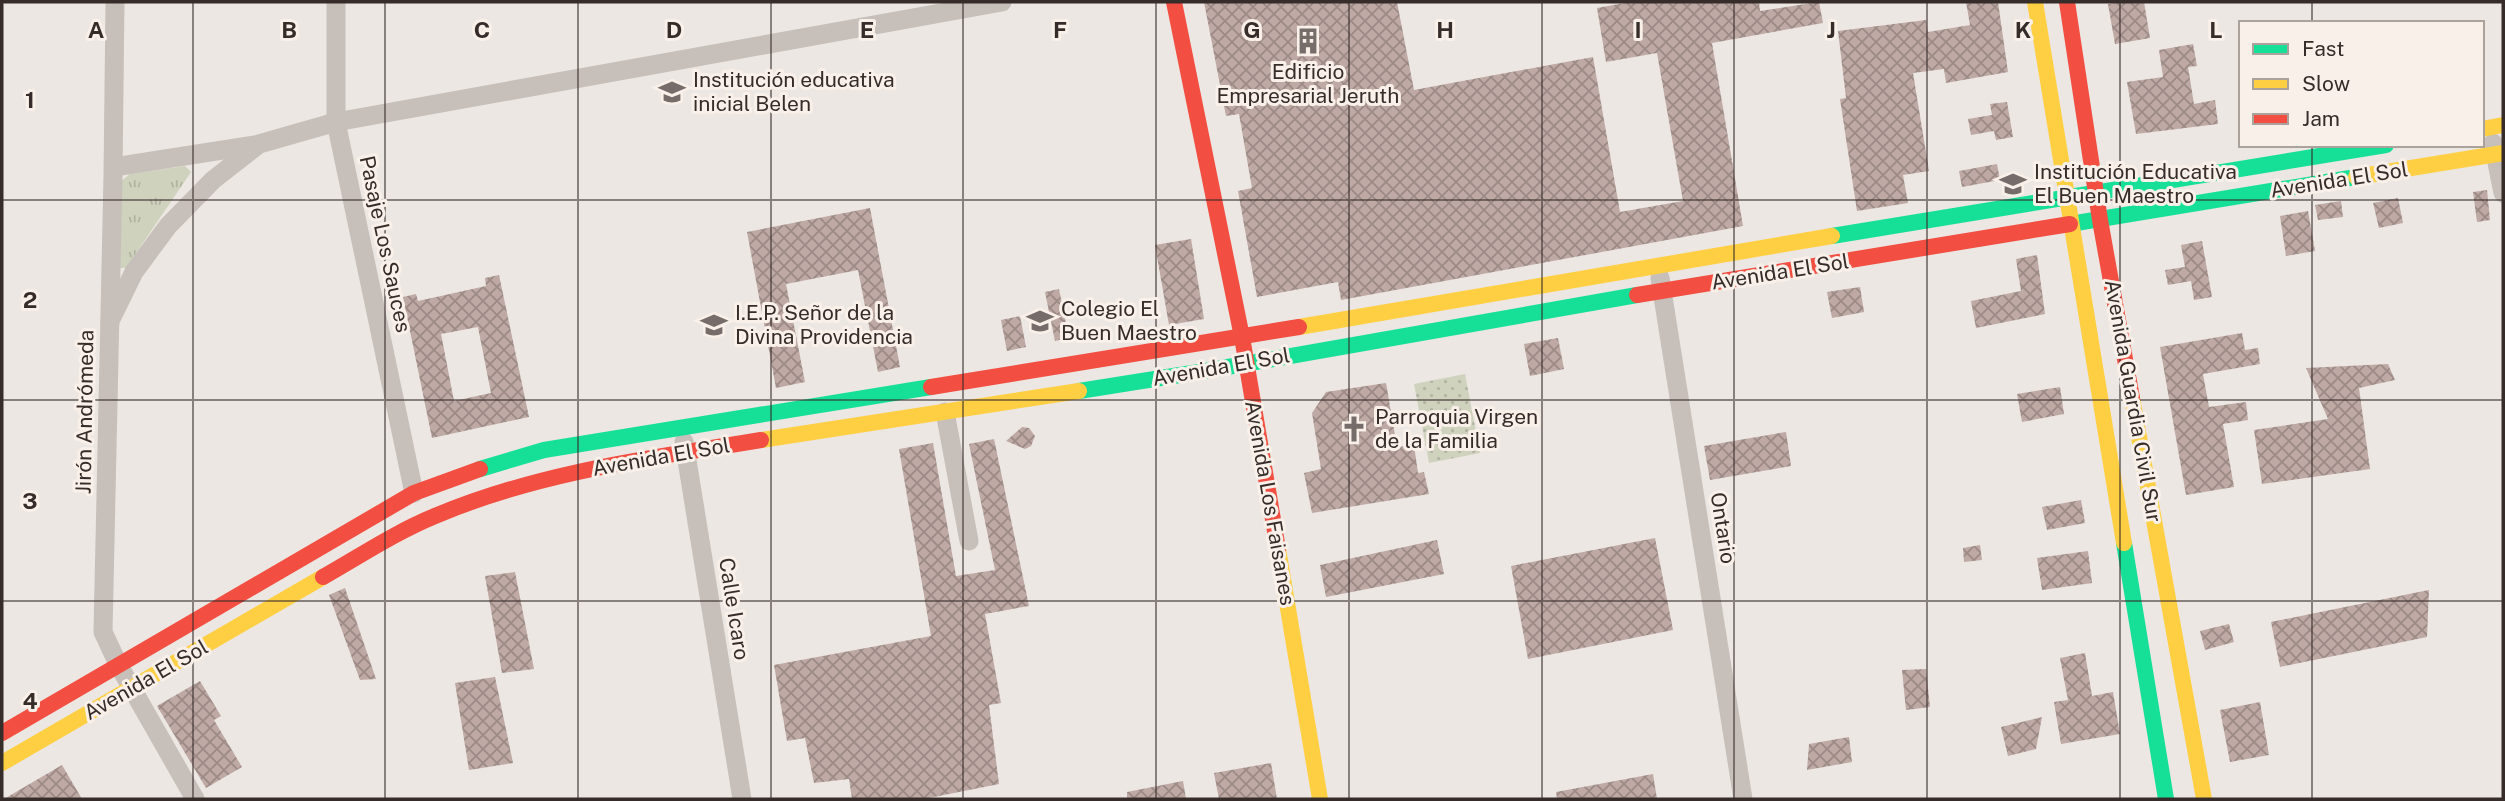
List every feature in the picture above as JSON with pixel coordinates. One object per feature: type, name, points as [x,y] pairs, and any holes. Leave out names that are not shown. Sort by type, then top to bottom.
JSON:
[{"type":"main road","name":"Avenida Los Faisanes","points":[[1174,2],[1242,337],[1320,799]]},
{"type":"main road","name":"Avenida Guardia Civil Sur","points":[[2035,2],[2166,799]]},
{"type":"main road","name":"Avenida Guardia Civil Sur","points":[[2067,2],[2101,220],[2204,799]]},
{"type":"main road","name":"Avenida El Sol","points":[[2,733],[414,493],[454,477],[544,450],[1242,337],[1657,265],[2374,147]]},
{"type":"main road","name":"Avenida El Sol","points":[[2,763],[401,532],[497,492],[538,480],[686,452],[1246,363],[1662,291],[2499,154]]},
{"type":"main road","points":[[1942,220],[1945,246]]},
{"type":"street","name":"Jirón Andrómeda","points":[[115,2],[114,167],[103,632],[118,664],[195,799]]},
{"type":"street","name":"Pasaje Los Sauces","points":[[336,2],[336,122],[414,493]]},
{"type":"street","points":[[114,167],[259,144],[336,122],[1002,2]]},
{"type":"street","points":[[2492,127],[2499,154],[2503,193]]},
{"type":"street","points":[[110,321],[134,272],[168,226],[212,180],[259,144]]},
{"type":"street","name":"Ontario","points":[[1657,265],[1743,799]]},
{"type":"street","points":[[945,412],[969,541]]},
{"type":"street","name":"Calle Icaro","points":[[681,427],[742,799]]},
{"type":"green space","points":[[185,166],[191,172],[126,268],[120,268],[119,183],[130,174]]},
{"type":"green space","points":[[1465,374],[1480,453],[1429,463],[1414,384]]},
{"type":"building","points":[[1204,2],[1397,2],[1414,90],[1593,57],[1620,212],[1683,201],[1657,53],[1606,62],[1597,8],[1630,2],[1759,2],[1760,11],[1819,2],[1823,23],[1712,43],[1743,226],[1341,300],[1338,282],[1257,297],[1238,191],[1252,188],[1239,114],[1226,116]]},
{"type":"building","points":[[1966,2],[1998,2],[2008,72],[1946,83],[1944,69],[1913,73],[1929,171],[1903,175],[1908,203],[1857,211],[1840,99],[1846,98],[1838,31],[1926,20],[1928,32],[1970,25]]},
{"type":"building","points":[[2144,2],[2150,38],[2115,44],[2108,4]]},
{"type":"building","points":[[2193,44],[2197,66],[2188,67],[2194,104],[2215,100],[2218,124],[2136,134],[2127,82],[2163,77],[2159,50]]},
{"type":"building","points":[[2007,102],[2013,137],[1996,140],[1994,131],[1971,135],[1968,119],[1992,115],[1990,104]]},
{"type":"building","points":[[1997,164],[2000,180],[1962,187],[1959,171]]},
{"type":"building","points":[[2487,190],[2490,220],[2477,222],[2473,192]]},
{"type":"building","points":[[2398,198],[2403,223],[2379,228],[2373,203]]},
{"type":"building","points":[[2341,201],[2343,217],[2318,220],[2315,205]]},
{"type":"building","points":[[870,208],[900,367],[878,372],[858,270],[786,284],[805,382],[776,388],[747,232]]},
{"type":"building","points":[[2308,211],[2315,251],[2286,256],[2280,216]]},
{"type":"building","points":[[1191,239],[1204,319],[1169,325],[1155,245]]},
{"type":"building","points":[[2202,241],[2212,297],[2194,300],[2191,281],[2168,285],[2165,270],[2185,267],[2181,245]]},
{"type":"building","points":[[2037,255],[2045,314],[1976,328],[1971,301],[2021,291],[2016,259]]},
{"type":"building","points":[[499,275],[529,417],[432,438],[403,297],[416,294],[418,301],[486,286],[485,278]],"holes":[[[478,327],[491,393],[454,401],[441,334]]]},
{"type":"building","points":[[1860,287],[1864,312],[1832,318],[1827,292]]},
{"type":"building","points":[[1059,289],[1069,338],[1055,341],[1045,292]]},
{"type":"building","points":[[1020,316],[1026,347],[1007,351],[1001,320]]},
{"type":"building","points":[[2242,333],[2245,350],[2258,348],[2260,364],[2203,374],[2209,407],[2246,402],[2248,420],[2223,424],[2234,487],[2186,495],[2160,347]]},
{"type":"building","points":[[1558,338],[1564,369],[1530,376],[1524,344]]},
{"type":"building","points":[[2388,364],[2395,380],[2359,388],[2370,469],[2262,484],[2254,430],[2328,419],[2306,368]]},
{"type":"building","points":[[1386,383],[1397,447],[1414,445],[1418,473],[1424,472],[1429,494],[1312,513],[1304,473],[1321,469],[1312,413],[1326,392]]},
{"type":"building","points":[[2060,387],[2064,414],[2022,422],[2017,394]]},
{"type":"building","points":[[1022,427],[1029,428],[1035,436],[1031,446],[1025,449],[1006,441]]},
{"type":"building","points":[[1786,432],[1791,466],[1710,480],[1704,446]]},
{"type":"building","points":[[994,439],[1029,606],[985,614],[1001,703],[989,705],[999,784],[924,799],[852,799],[849,779],[814,783],[805,738],[787,741],[774,665],[931,636],[899,449],[933,443],[956,576],[995,570],[969,444]]},
{"type":"building","points":[[2081,500],[2085,523],[2047,530],[2042,507]]},
{"type":"building","points":[[1655,538],[1673,630],[1528,659],[1511,566]]},
{"type":"building","points":[[1437,540],[1444,574],[1326,597],[1320,565]]},
{"type":"building","points":[[1980,545],[1982,560],[1964,562],[1963,548]]},
{"type":"building","points":[[2088,551],[2092,583],[2042,590],[2037,558]]},
{"type":"building","points":[[515,572],[534,669],[502,673],[485,576]]},
{"type":"building","points":[[345,588],[376,679],[360,680],[329,595]]},
{"type":"building","points":[[2429,590],[2427,637],[2280,667],[2271,622]]},
{"type":"building","points":[[2229,624],[2234,642],[2205,650],[2200,631]]},
{"type":"building","points":[[2085,653],[2092,696],[2113,692],[2120,734],[2061,744],[2054,702],[2068,700],[2060,658]]},
{"type":"building","points":[[1926,669],[1930,707],[1906,710],[1902,670]]},
{"type":"building","points":[[495,677],[513,763],[469,770],[455,683]]},
{"type":"building","points":[[200,681],[221,716],[214,720],[242,767],[206,788],[157,706]]},
{"type":"building","points":[[2260,702],[2269,755],[2230,762],[2220,710]]},
{"type":"building","points":[[2042,717],[2036,749],[2008,756],[2001,727]]},
{"type":"building","points":[[1849,737],[1852,762],[1807,770],[1809,744]]},
{"type":"building","points":[[1271,763],[1277,799],[1219,799],[1214,773]]},
{"type":"building","points":[[62,765],[82,799],[4,799]]},
{"type":"building","points":[[1653,774],[1657,799],[1557,799],[1556,792]]},
{"type":"building","points":[[1183,781],[1186,799],[1127,799],[1127,792]]},
{"type":"traffic: fast","points":[[1832,236],[2374,147]]},
{"type":"traffic: fast","points":[[2070,224],[2356,177]]},
{"type":"traffic: fast","points":[[1079,391],[1637,295]]},
{"type":"traffic: fast","points":[[480,469],[544,450],[931,387]]},
{"type":"traffic: fast","points":[[2124,543],[2166,799]]},
{"type":"traffic: slow","points":[[2035,2],[2124,543]]},
{"type":"traffic: slow","points":[[2484,129],[2503,125]]},
{"type":"traffic: slow","points":[[2356,177],[2503,153]]},
{"type":"traffic: slow","points":[[1299,327],[1832,236]]},
{"type":"traffic: slow","points":[[761,440],[1079,391]]},
{"type":"traffic: slow","points":[[2132,398],[2204,799]]},
{"type":"traffic: slow","points":[[1278,549],[1320,799]]},
{"type":"traffic: slow","points":[[2,763],[323,577]]},
{"type":"traffic: jam","points":[[1174,2],[1242,337],[1278,549]]},
{"type":"traffic: jam","points":[[2067,2],[2100,220],[2132,398]]},
{"type":"traffic: jam","points":[[1637,295],[2070,224]]},
{"type":"traffic: jam","points":[[931,387],[1299,327]]},
{"type":"traffic: jam","points":[[323,577],[421,522],[514,488],[596,468],[761,440]]},
{"type":"traffic: jam","points":[[2,733],[414,493],[480,469]]},
{"type":"place","name":"Edificio Empresarial Jeruth","points":[[1308,41]]},
{"type":"place","name":"Institución educativa inicial Belen","points":[[672,92]]},
{"type":"place","name":"Institución Educativa El Buen Maestro","points":[[2013,184]]},
{"type":"place","name":"Colegio El Buen Maestro","points":[[1040,321]]},
{"type":"place","name":"I.E.P. Señor de la Divina Providencia","points":[[714,325]]},
{"type":"place","name":"Parroquia Virgen de la Familia","points":[[1354,429]]}]
